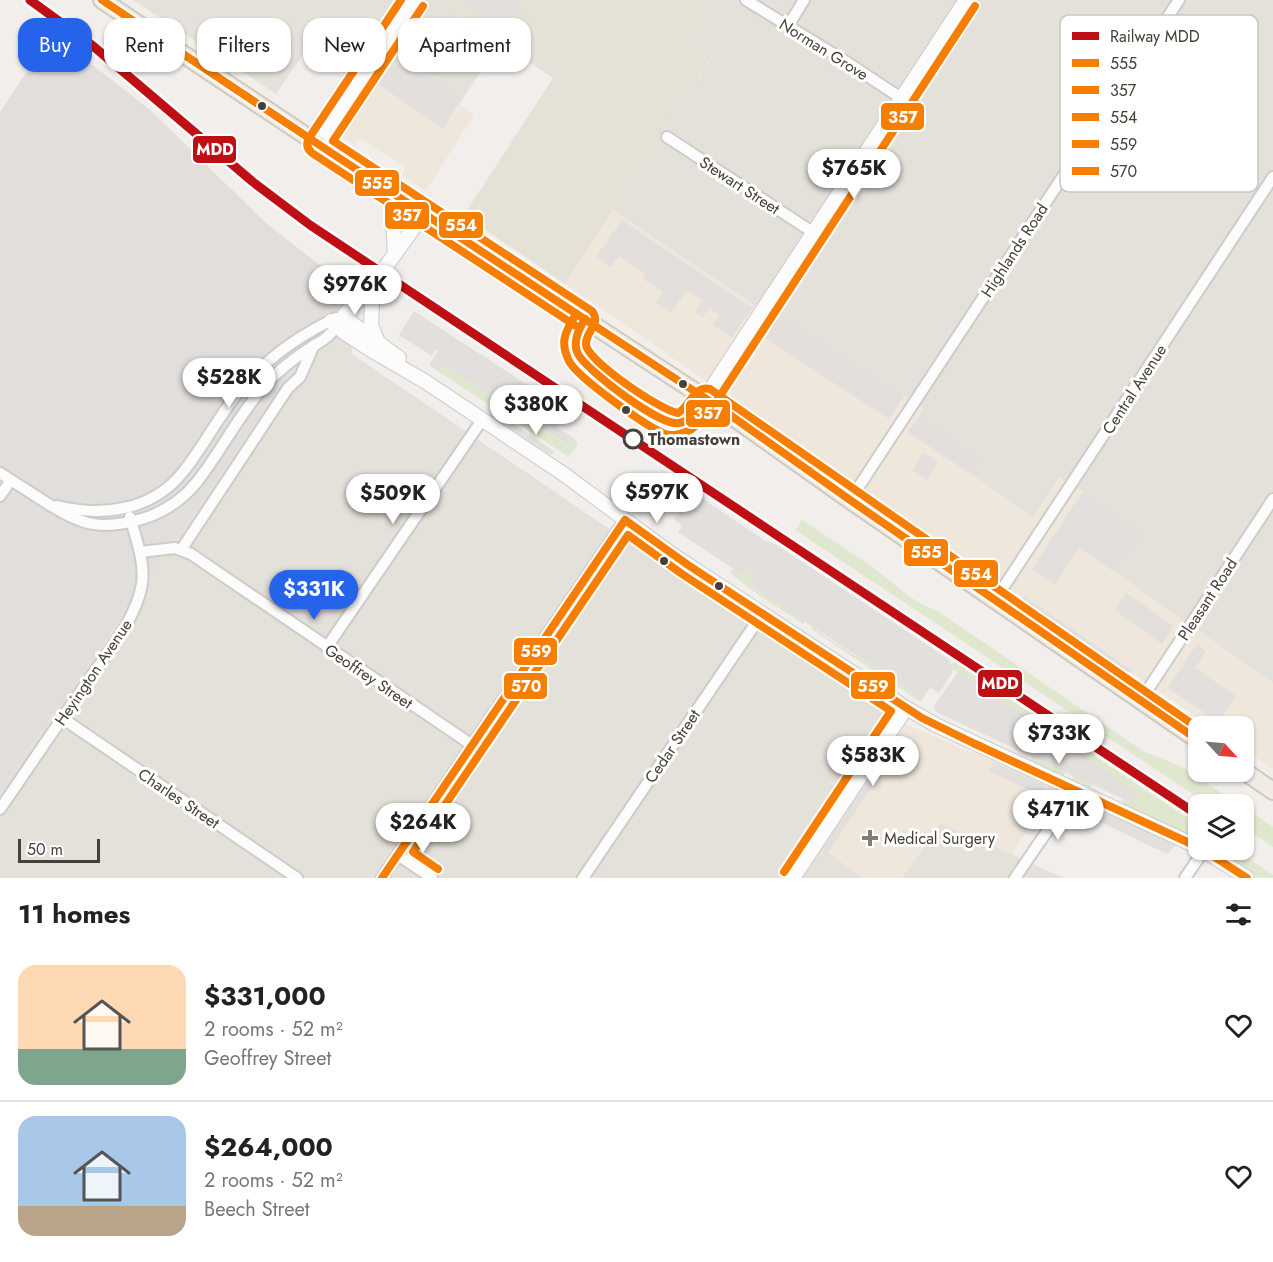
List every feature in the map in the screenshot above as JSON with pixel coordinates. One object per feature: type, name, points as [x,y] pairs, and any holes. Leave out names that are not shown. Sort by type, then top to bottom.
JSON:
[{"type":"main road","points":[[102,0],[737,419],[850,500],[1188,733]]},
{"type":"main road","points":[[1254,778],[1273,791]]},
{"type":"street","points":[[318,144],[414,0]]},
{"type":"street","name":"Norman Grove","points":[[746,0],[901,98]]},
{"type":"street","points":[[788,26],[804,0]]},
{"type":"street","points":[[705,398],[966,0]]},
{"type":"street","name":"Highlands Road","points":[[1169,15],[1179,0]]},
{"type":"street","name":"Stewart Street","points":[[667,137],[813,233]]},
{"type":"street","name":"Central Avenue","points":[[995,600],[1273,177]]},
{"type":"street","name":"Highlands Road","points":[[850,500],[1060,181]]},
{"type":"street","points":[[387,190],[392,206],[395,254]]},
{"type":"street","points":[[0,473],[62,514],[78,521],[95,524],[112,525],[131,522],[157,514],[176,503],[189,491],[211,462],[266,384],[292,360],[329,335],[337,320],[373,284],[424,214]]},
{"type":"street","points":[[373,284],[371,325],[377,340]]},
{"type":"street","points":[[337,320],[345,333],[426,382],[565,475],[679,559],[906,708],[936,725],[1188,843]]},
{"type":"street","points":[[46,503],[72,509],[109,511],[128,508],[150,500],[170,486],[183,473],[239,391],[255,373],[281,351],[321,325],[337,320],[354,325],[377,340],[426,382]]},
{"type":"street","points":[[140,552],[164,549],[181,550],[288,388],[300,377],[314,345]]},
{"type":"street","points":[[255,373],[266,384]]},
{"type":"street","points":[[327,647],[482,420]]},
{"type":"street","points":[[197,452],[211,462]]},
{"type":"street","points":[[0,496],[11,480]]},
{"type":"street","name":"Pleasant Road","points":[[1141,700],[1273,499]]},
{"type":"street","name":"Heyington Avenue","points":[[0,809],[136,606],[142,581],[140,552],[128,508]]},
{"type":"street","points":[[382,878],[625,520]]},
{"type":"street","name":"Geoffrey Street","points":[[181,550],[191,554],[472,746]]},
{"type":"street","name":"Cedar Street","points":[[583,878],[762,614]]},
{"type":"street","points":[[793,878],[906,708]]},
{"type":"street","name":"Charles Street","points":[[62,718],[297,878]]},
{"type":"street","points":[[1015,878],[1065,805],[1072,789]]},
{"type":"street","points":[[398,855],[432,878]]},
{"type":"street","points":[[1185,878],[1196,860]]},
{"type":"street","points":[[1219,860],[1247,878]]},
{"type":"shaded area","points":[[133,0],[437,0],[464,18],[398,18],[398,54],[394,51],[386,61],[386,18],[303,18],[303,54],[291,72],[291,18],[197,18],[197,42],[185,34],[185,18],[160,18]]},
{"type":"shaded area","points":[[437,0],[717,0],[691,39],[714,53],[565,284],[464,215],[553,78],[531,63],[531,18],[464,18]]},
{"type":"shaded area","points":[[465,0],[517,0],[513,5],[525,15],[524,18],[484,18],[462,5]]},
{"type":"shaded area","points":[[717,0],[1273,0],[1273,683],[1116,573],[1143,531],[1059,478],[1033,518],[971,474],[981,459],[919,416],[923,409],[760,301],[756,307],[613,210],[714,54],[691,39]]},
{"type":"shaded area","points":[[393,51],[398,54],[398,72],[424,72],[463,98],[443,129],[375,82],[380,72],[386,72],[386,61]]},
{"type":"shaded area","points":[[92,64],[150,110],[266,223],[349,288],[0,790],[0,112],[26,72],[92,72]]},
{"type":"shaded area","points":[[243,72],[291,72],[276,94]]},
{"type":"shaded area","points":[[425,72],[481,72],[463,98]]},
{"type":"shaded area","points":[[375,82],[443,129],[460,105],[474,116],[425,191],[402,175],[405,167],[359,138],[354,144],[339,135]]},
{"type":"shaded area","points":[[613,210],[755,306],[760,301],[924,409],[920,416],[981,459],[971,474],[1032,518],[1059,477],[1144,531],[1116,573],[1273,683],[1273,769],[1254,756],[1254,716],[1195,716],[565,284]]},
{"type":"shaded area","points":[[622,220],[752,308],[732,337],[713,325],[719,315],[709,308],[703,317],[695,312],[702,300],[687,290],[671,313],[656,302],[663,292],[643,279],[645,274],[619,256],[611,267],[596,257]]},
{"type":"shaded area","points":[[349,288],[352,354],[774,641],[904,724],[823,849],[864,878],[0,878],[0,790]]},
{"type":"shaded area","points":[[774,310],[904,396],[889,419],[759,334]]},
{"type":"shaded area","points":[[414,311],[566,410],[556,427],[574,438],[569,446],[512,409],[516,401],[511,408],[447,367],[452,360],[449,358],[439,372],[429,365],[438,351],[436,349],[432,356],[399,335]]},
{"type":"shaded area","points":[[492,410],[554,451],[551,455],[489,415]]},
{"type":"shaded area","points":[[919,416],[981,459],[971,474],[908,432]]},
{"type":"shaded area","points":[[924,453],[938,462],[927,480],[912,470]]},
{"type":"shaded area","points":[[1083,491],[1144,531],[1116,573],[1079,548],[1055,585],[1032,569]]},
{"type":"shaded area","points":[[693,492],[950,660],[952,673],[939,693],[930,688],[922,699],[747,583],[752,575],[749,569],[744,576],[678,532],[682,525],[674,520]]},
{"type":"shaded area","points":[[1126,593],[1174,626],[1162,644],[1114,610]]},
{"type":"shaded area","points":[[1025,597],[1133,671],[1124,675],[1016,601]]},
{"type":"shaded area","points":[[1197,644],[1206,651],[1195,668],[1236,696],[1223,716],[1210,716],[1168,688]]},
{"type":"shaded area","points":[[958,672],[1115,776],[1114,780],[1138,791],[1132,803],[936,712],[934,706]]},
{"type":"shaded area","points":[[904,724],[1055,787],[1012,854],[940,823],[902,878],[864,878],[823,849]]},
{"type":"shaded area","points":[[895,738],[899,746],[827,854],[823,848]]},
{"type":"shaded area","points":[[994,762],[1045,785],[1040,795],[988,771]]},
{"type":"shaded area","points":[[1092,806],[1176,845],[1167,854],[1086,815]]},
{"type":"shaded area","points":[[940,823],[1012,854],[1063,878],[902,878]]},
{"type":"green space","points":[[449,357],[452,360],[448,367],[510,408],[516,401],[512,409],[568,446],[574,438],[578,444],[569,457],[439,372]]},
{"type":"green space","points":[[802,520],[874,568],[910,597],[939,612],[1143,751],[1188,771],[1188,782],[1205,782],[1223,794],[1193,794],[795,530]]},
{"type":"green space","points":[[733,569],[744,576],[749,569],[752,575],[747,583],[803,620],[809,613],[803,624],[750,589],[730,573]]},
{"type":"green space","points":[[817,621],[816,630],[922,699],[921,702],[811,629]]},
{"type":"green space","points":[[954,662],[1188,818],[1188,835],[1122,804],[1123,799],[1132,803],[1138,791],[1113,780],[1115,776],[1100,766],[1084,781],[1092,785],[1089,789],[1072,781],[1073,776],[1082,780],[1058,768],[1066,773],[1062,777],[1030,762],[1032,757],[1054,767],[958,672],[951,669],[950,665]]},
{"type":"green space","points":[[1254,814],[1273,827],[1273,847],[1254,834]]},
{"type":"green space","points":[[1232,860],[1250,860],[1273,875],[1273,878],[1259,878]]},
{"type":"rail line","name":"MDD","points":[[30,0],[93,46],[253,182],[310,225],[1188,808]]},
{"type":"transit line","name":"555","points":[[102,0],[723,410],[1188,733]]},
{"type":"transit line","name":"357","points":[[401,0],[309,138],[307,144],[309,150],[579,328]]},
{"type":"transit line","name":"554","points":[[423,6],[333,141],[592,311],[595,320],[586,340],[590,352],[612,373],[642,395],[678,413],[696,393],[710,389],[1188,721]]},
{"type":"transit line","name":"357","points":[[576,314],[565,336],[564,348],[569,361],[584,378],[626,410],[662,433],[680,434],[697,425],[714,405],[975,6]]},
{"type":"transit line","name":"555","points":[[585,319],[576,340],[578,354],[595,373],[625,396],[657,416],[679,423],[691,417],[705,398]]},
{"type":"transit line","name":"559","points":[[382,878],[625,520],[688,565],[922,718],[1188,842]]},
{"type":"transit line","name":"570","points":[[438,869],[413,852],[628,535],[682,574],[891,711],[784,872]]},
{"type":"transit line","name":"559","points":[[1219,860],[1247,878]]},
{"type":"place","name":"Thomastown","points":[[633,439]]},
{"type":"place","name":"Medical Surgery","points":[[870,838]]}]
